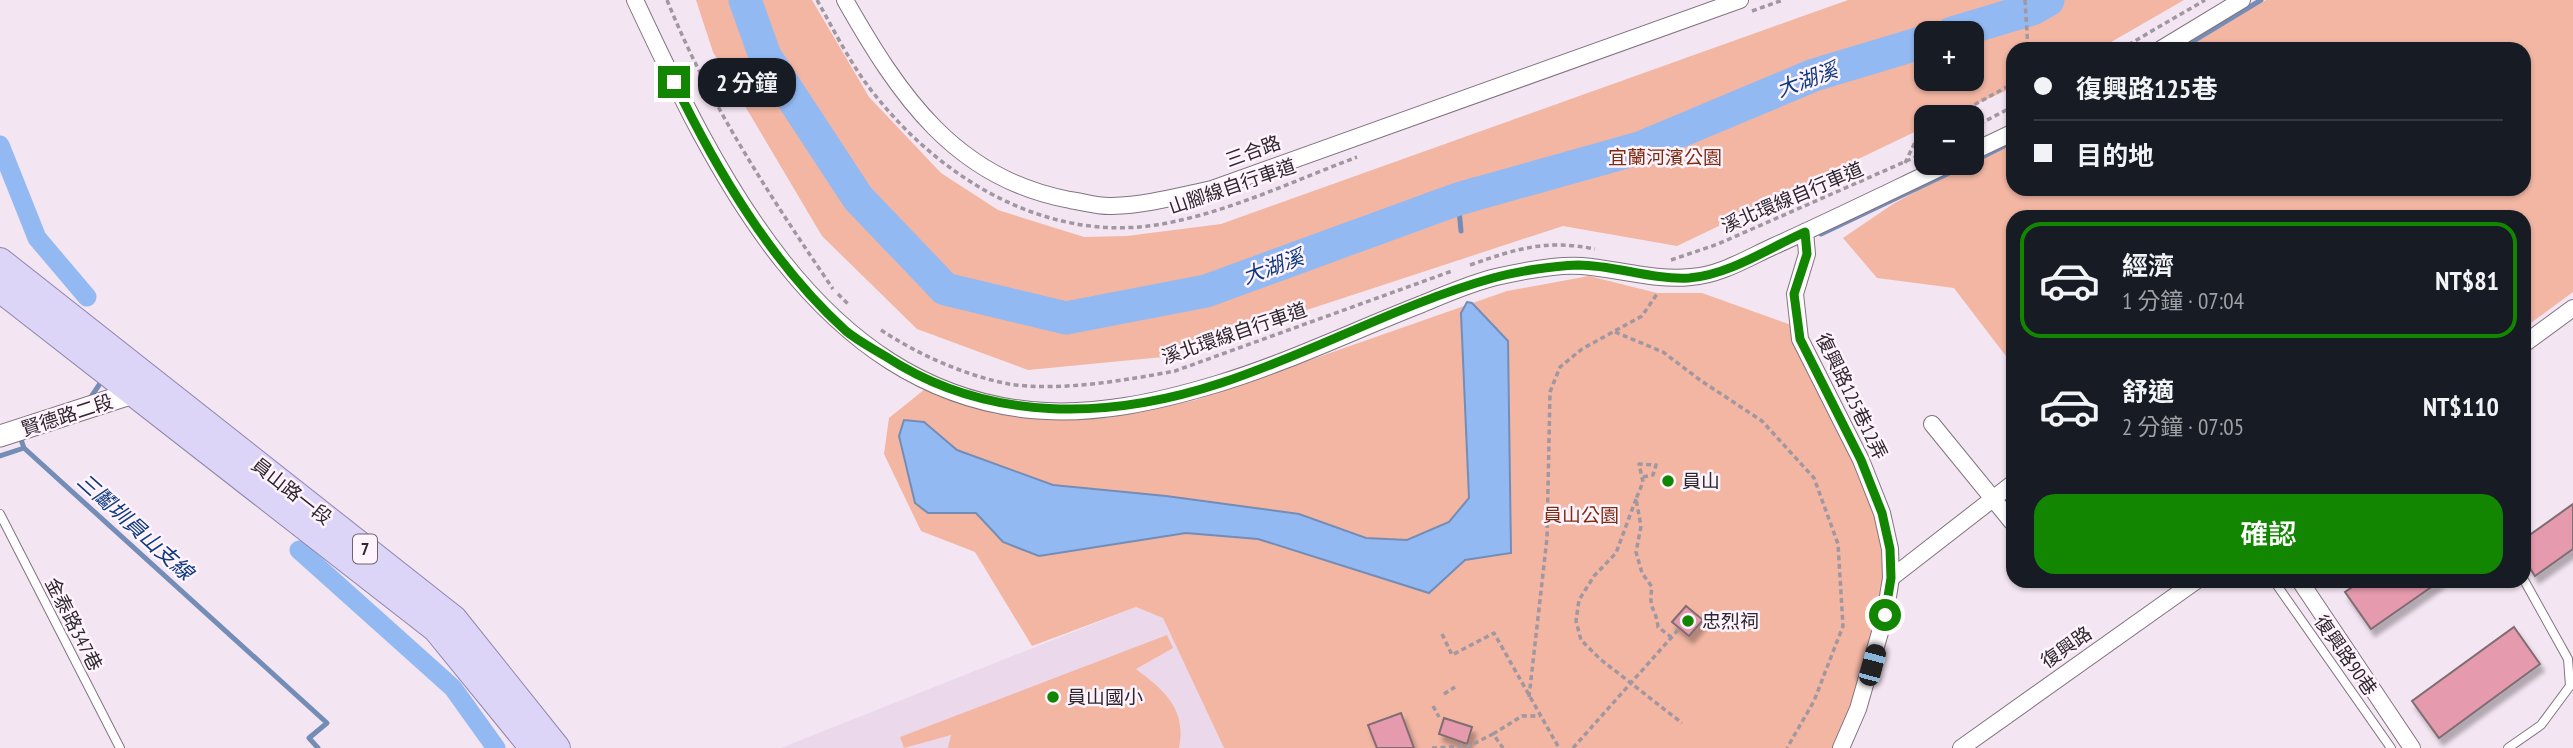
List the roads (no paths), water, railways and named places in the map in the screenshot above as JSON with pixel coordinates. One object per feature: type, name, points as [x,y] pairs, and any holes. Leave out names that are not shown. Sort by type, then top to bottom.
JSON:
[{"type":"main road","name":"員山路一段","points":[[0,261],[141,384],[436,629],[533,748]]},
{"type":"main road","name":"員山路一段","points":[[0,289],[141,384],[454,619],[557,748]]},
{"type":"street","points":[[635,0],[703,141],[752,218],[802,286],[848,333],[901,367],[936,385],[976,398],[1030,410],[1092,410],[1146,404],[1222,383],[1495,277],[1577,265],[1661,278],[1711,275],[1925,175]]},
{"type":"street","name":"三合路","points":[[845,0],[878,58],[917,113],[968,158],[998,177],[1039,194],[1110,207],[1157,202],[1212,189],[1740,0]]},
{"type":"street","points":[[2173,42],[2242,0]]},
{"type":"street","points":[[1984,146],[2006,136]]},
{"type":"street","name":"復興路125巷12弄","points":[[1805,232],[1807,254],[1794,294],[1800,339],[1861,460],[1882,513],[1890,549],[1891,578],[1872,665],[1841,748]]},
{"type":"street","points":[[2531,339],[2573,308]]},
{"type":"street","name":"賢德路二段","points":[[0,436],[141,384]]},
{"type":"street","points":[[1932,424],[2006,514]]},
{"type":"street","points":[[1891,578],[2006,489]]},
{"type":"street","name":"復興路","points":[[1961,748],[2186,588]]},
{"type":"street","points":[[2305,588],[2412,748]]},
{"type":"lane","name":"金泰路347巷","points":[[0,514],[120,748]]},
{"type":"lane","name":"復興路90巷","points":[[2279,588],[2391,748]]},
{"type":"lane","points":[[2508,748],[2541,725],[2570,686],[2568,659],[2528,588]]},
{"type":"water","points":[[1467,302],[1472,303],[1508,341],[1511,553],[1465,560],[1429,593],[1258,539],[1186,533],[1039,556],[1003,542],[976,513],[928,513],[915,503],[899,436],[904,420],[924,422],[957,450],[1053,485],[1166,496],[1299,514],[1366,538],[1407,540],[1449,522],[1469,498],[1461,313]]},
{"type":"waterway","name":"大湖溪","points":[[745,0],[765,56],[858,198],[945,289],[1066,318],[1206,291],[1458,199],[1640,148],[1814,75],[1914,45]]},
{"type":"waterway","name":"大湖溪","points":[[1984,23],[2032,9],[2048,0]]},
{"type":"waterway","points":[[2192,42],[2261,0]]},
{"type":"waterway","points":[[0,145],[37,238],[87,297]]},
{"type":"waterway","points":[[1984,156],[2006,145]]},
{"type":"waterway","points":[[1821,234],[1945,175]]},
{"type":"waterway","points":[[1458,199],[1461,231]]},
{"type":"waterway","name":"三鬮圳員山支線","points":[[89,400],[103,379]]},
{"type":"waterway","name":"三鬮圳員山支線","points":[[19,434],[24,448],[327,723],[309,738],[318,748]]},
{"type":"waterway","points":[[0,456],[24,448]]},
{"type":"waterway","points":[[299,550],[453,688],[496,748]]},
{"type":"place","name":"員山","points":[[1668,481]]},
{"type":"place","name":"忠烈祠","points":[[1688,621]]},
{"type":"place","name":"員山國小","points":[[1053,697]]},
{"type":"park label","name":"宜蘭河濱公園","points":[[1665,157]]},
{"type":"park label","name":"員山公園","points":[[1581,515]]}]
